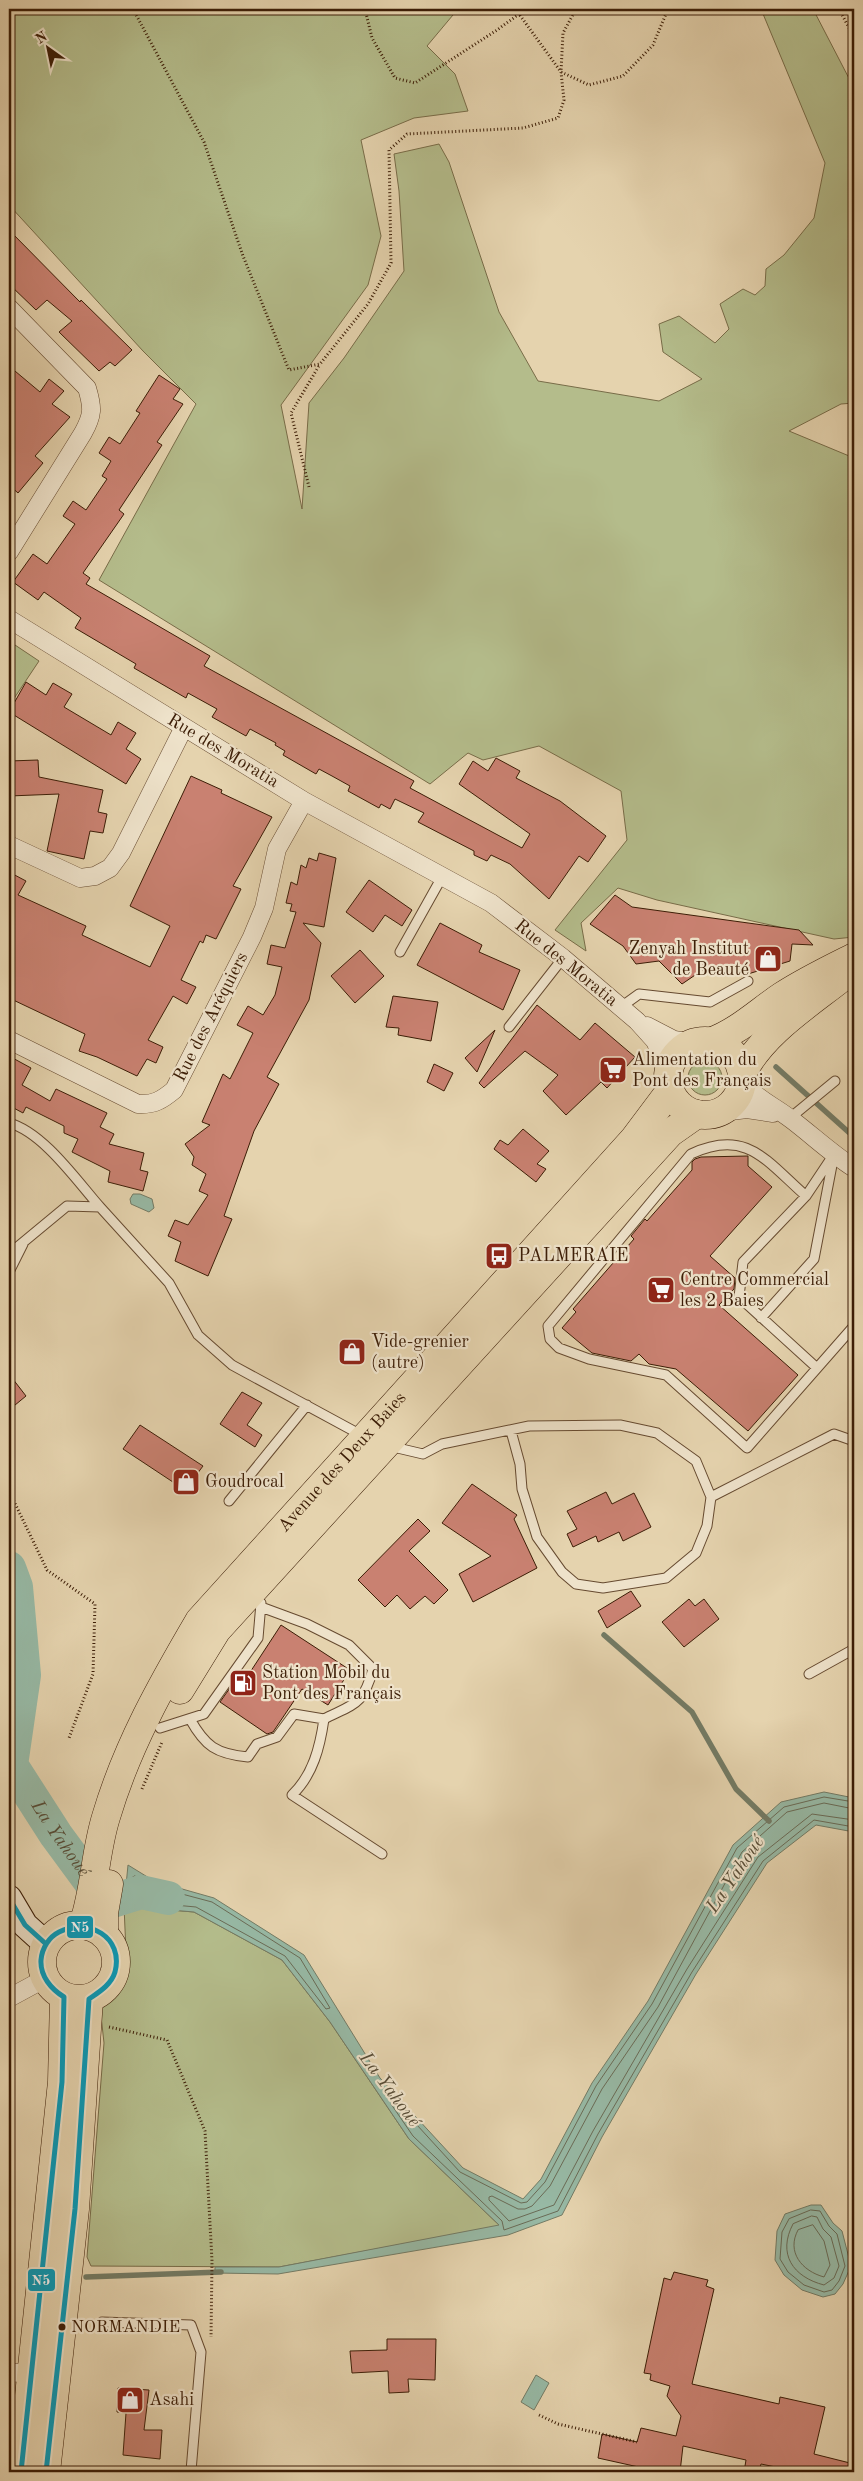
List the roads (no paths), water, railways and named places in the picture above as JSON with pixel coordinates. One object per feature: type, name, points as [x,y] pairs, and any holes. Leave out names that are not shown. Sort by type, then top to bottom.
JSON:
[{"type":"main road","points":[[854,957],[782,996],[728,1036],[683,1049],[674,1059],[670,1080],[676,1102],[685,1110],[709,1113],[737,1098],[751,1056],[784,1024],[854,968]]},
{"type":"main road","points":[[702,1042],[729,1050],[736,1058],[742,1079]]},
{"type":"main road","name":"Avenue des Deux Baies","points":[[112,1824],[140,1774],[168,1708],[217,1630],[262,1594],[376,1441],[634,1139],[670,1080]]},
{"type":"main road","name":"Avenue des Deux Baies","points":[[112,1824],[120,1772],[153,1700],[199,1620],[376,1441],[670,1133],[709,1113]]},
{"type":"main road","points":[[22,2472],[21,2372],[62,2082],[80,2006],[108,1986],[115,1971],[116,1954],[95,1921],[112,1824]]},
{"type":"main road","points":[[9,1898],[25,1924],[46,1944]]},
{"type":"main road","points":[[80,2006],[57,1993],[44,1979],[42,1955],[46,1944],[61,1929],[95,1921]]},
{"type":"main road","points":[[46,2472],[75,2208],[80,2006]]},
{"type":"street","points":[[9,308],[87,388],[91,402],[91,418],[83,433],[9,552]]},
{"type":"street","name":"Rue des Moratia","points":[[9,619],[304,800],[491,903],[563,958],[638,1021],[655,1041],[670,1080]]},
{"type":"street","points":[[9,845],[80,878],[95,876],[110,868],[121,853],[184,727]]},
{"type":"street","name":"Rue des Aréquiers","points":[[9,1040],[138,1104],[150,1105],[163,1100],[174,1090],[252,937],[264,908],[277,848],[304,800]]},
{"type":"street","name":"Rue des Moratia","points":[[638,1021],[674,1040],[702,1042]]},
{"type":"street","points":[[742,1079],[754,1096],[787,1117],[854,1168]]},
{"type":"street","points":[[709,1113],[747,1108],[787,1117]]},
{"type":"street","points":[[9,1998],[44,1979]]},
{"type":"lane","points":[[400,952],[442,877]]},
{"type":"lane","points":[[509,1027],[563,958]]},
{"type":"lane","points":[[621,1007],[639,994],[710,1002],[748,981]]},
{"type":"lane","points":[[787,1117],[807,1104],[835,1081]]},
{"type":"lane","points":[[9,1123],[18,1125],[42,1143],[169,1283],[198,1335],[232,1365],[376,1441],[392,1448],[423,1454],[442,1444],[528,1426],[620,1424],[657,1433],[696,1461],[711,1497],[707,1526],[696,1554],[666,1578],[604,1588],[576,1584],[562,1572],[537,1538],[522,1489],[520,1464],[510,1431]]},
{"type":"lane","points":[[806,1196],[752,1149],[739,1145],[708,1146],[691,1154],[548,1326],[550,1339],[559,1348],[589,1360],[666,1375],[747,1448],[854,1326]]},
{"type":"lane","points":[[817,1368],[738,1297],[743,1262],[806,1196],[834,1154]]},
{"type":"lane","points":[[761,1318],[814,1259],[834,1154]]},
{"type":"lane","points":[[9,1254],[67,1206],[100,1207]]},
{"type":"lane","points":[[9,1272],[24,1241]]},
{"type":"lane","points":[[229,1501],[307,1405]]},
{"type":"lane","points":[[711,1497],[834,1434],[854,1441]]},
{"type":"lane","points":[[160,1728],[204,1714],[258,1638],[262,1594],[307,1624],[349,1645],[373,1669],[367,1691],[355,1704],[324,1719],[294,1714],[277,1737],[257,1744],[248,1757],[227,1755],[201,1740],[190,1719]]},
{"type":"lane","points":[[809,1674],[854,1648]]},
{"type":"lane","points":[[324,1719],[321,1746],[303,1785],[292,1795],[382,1854]]},
{"type":"lane","points":[[102,2322],[191,2325],[201,2352],[191,2471]]},
{"type":"water","points":[[133,1194],[140,1194],[152,1199],[154,1208],[149,1212],[131,1204],[130,1199]]},
{"type":"water","points":[[824,1792],[854,1798],[854,1832],[816,1825],[767,1863],[696,1974],[602,2137],[562,2215],[508,2235],[278,2274],[215,2273],[215,2267],[279,2267],[499,2225],[409,2139],[330,2022],[282,1960],[194,1912],[124,1906],[128,1865],[154,1881],[214,1898],[304,1955],[380,2078],[463,2168],[523,2199],[541,2179],[592,2083],[648,2001],[733,1845],[781,1802]]},
{"type":"water","points":[[811,2205],[821,2205],[833,2223],[842,2231],[851,2266],[843,2284],[835,2294],[823,2297],[802,2290],[784,2275],[775,2260],[777,2231],[785,2214]]},
{"type":"water","points":[[536,2375],[549,2383],[534,2410],[521,2402]]},
{"type":"waterway","points":[[776,1067],[854,1137]]},
{"type":"waterway","name":"La Yahoué","points":[[9,1568],[16,1587],[24,1675],[11,1765],[56,1835],[106,1903],[141,1892],[168,1898]]},
{"type":"waterway","points":[[604,1635],[692,1712],[736,1789],[769,1821]]},
{"type":"waterway","points":[[86,2277],[221,2272]]},
{"type":"place","name":"Zenyah Institut de Beauté","points":[[768,959]]},
{"type":"place","name":"Alimentation du Pont des Français","points":[[613,1070]]},
{"type":"place","name":"PALMERAIE","points":[[499,1256]]},
{"type":"place","name":"Centre Commercial les 2 Baies","points":[[661,1290]]},
{"type":"place","name":"Vide-grenier (autre)","points":[[352,1352]]},
{"type":"place","name":"Goudrocal","points":[[186,1482]]},
{"type":"place","name":"Station Mobil du Pont des Français","points":[[243,1683]]},
{"type":"place","name":"NORMANDIE","points":[[62,2327]]},
{"type":"place","name":"Asahi","points":[[130,2400]]}]
